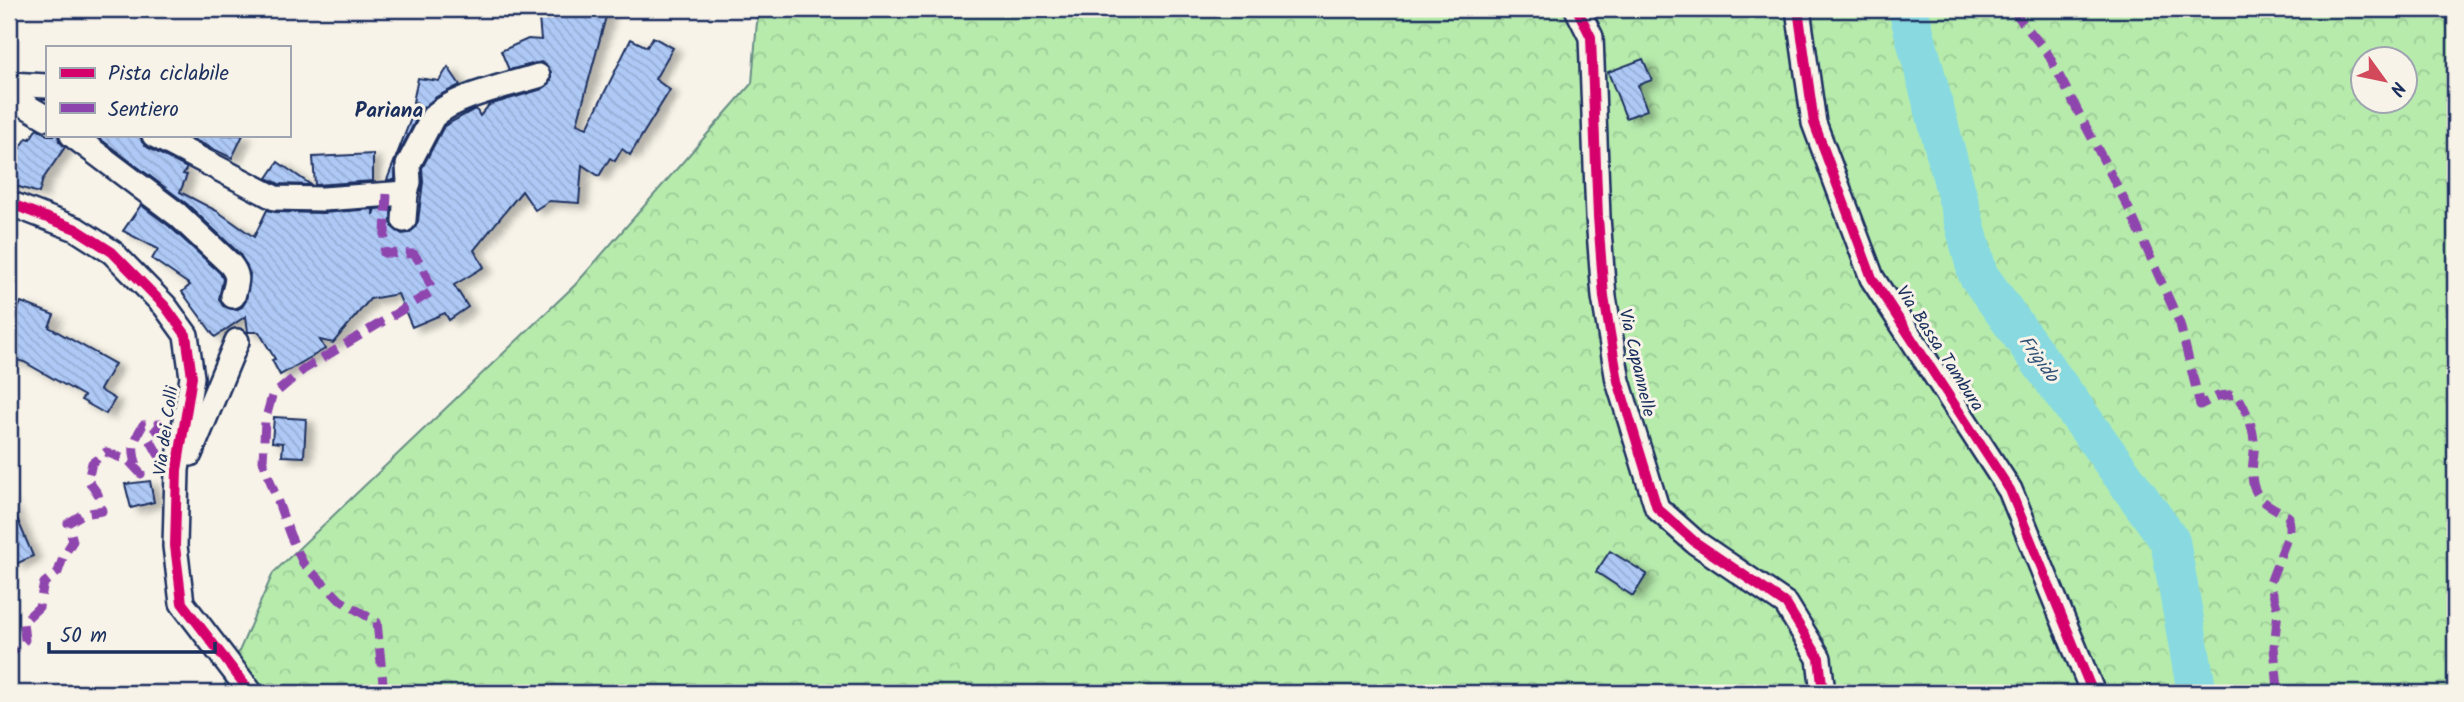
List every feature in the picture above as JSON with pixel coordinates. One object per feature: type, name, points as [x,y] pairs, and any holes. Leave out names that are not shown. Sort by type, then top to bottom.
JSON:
[{"type":"street","name":"Via Capannelle","points":[[1577,9],[1591,37],[1604,297],[1618,381],[1657,508],[1695,542],[1786,604],[1819,658],[1822,693]]},
{"type":"street","name":"Via Bassa Tambura","points":[[1798,9],[1814,124],[1872,278],[2010,490],[2093,693]]},
{"type":"street","points":[[404,220],[409,183],[408,165],[433,117],[479,94],[538,76]]},
{"type":"street","points":[[9,84],[46,86]]},
{"type":"street","points":[[9,96],[46,117]]},
{"type":"street","points":[[73,136],[178,215],[230,264],[238,277],[233,296]]},
{"type":"street","points":[[156,136],[275,198],[323,199],[406,193]]},
{"type":"street","name":"Via dei Colli","points":[[9,203],[76,229],[112,252],[165,306],[186,335],[192,377],[177,470],[175,546],[182,603],[251,693]]},
{"type":"street","name":"Via dei Colli","points":[[177,470],[191,453],[237,341]]},
{"type":"green space","points":[[758,9],[2455,9],[2455,693],[221,693],[273,573],[575,285],[752,83]]},
{"type":"building","points":[[583,9],[608,9],[577,124],[587,128],[631,39],[647,47],[653,37],[673,48],[655,79],[670,90],[630,155],[622,149],[615,161],[610,158],[599,176],[582,165],[579,203],[549,201],[535,210],[522,191],[474,250],[484,267],[454,285],[468,307],[449,320],[445,313],[412,327],[398,294],[370,299],[333,343],[320,340],[325,349],[280,375],[272,360],[275,359],[259,332],[248,332],[246,316],[215,337],[182,292],[190,285],[152,259],[158,249],[123,231],[141,205],[169,226],[220,273],[223,279],[219,299],[223,306],[236,310],[246,301],[250,274],[240,254],[187,204],[96,136],[140,136],[147,147],[187,168],[183,174],[187,175],[180,192],[217,211],[254,237],[267,210],[323,213],[373,209],[373,215],[375,209],[391,208],[392,227],[402,234],[409,233],[418,221],[422,168],[444,126],[476,109],[480,116],[489,105],[542,89],[551,80],[551,72],[541,62],[509,70],[501,51],[528,39],[541,40],[539,18],[545,18],[545,12],[582,16]]},
{"type":"building","points":[[1643,59],[1652,80],[1638,85],[1647,110],[1626,118],[1608,72]]},
{"type":"building","points":[[448,67],[460,85],[436,97],[421,110],[396,159],[395,180],[387,180],[417,103],[413,102],[418,78],[439,81]]},
{"type":"building","points":[[37,128],[46,136],[58,136],[65,147],[43,179],[39,193],[9,184],[9,164],[27,138],[30,139]]},
{"type":"building","points":[[186,136],[243,136],[232,158]]},
{"type":"building","points":[[373,154],[373,181],[315,185],[313,157]]},
{"type":"building","points":[[278,162],[311,185],[279,184],[267,178]]},
{"type":"building","points":[[21,302],[54,315],[49,327],[115,364],[100,390],[115,399],[106,414],[81,400],[84,396],[24,362],[9,358],[9,330]]},
{"type":"building","points":[[274,417],[306,419],[304,457],[282,456],[283,443],[272,442]]},
{"type":"building","points":[[150,481],[154,502],[131,508],[125,484]]},
{"type":"building","points":[[9,499],[33,556],[16,564],[9,551]]},
{"type":"building","points":[[1610,551],[1647,574],[1633,596],[1596,572]]},
{"type":"waterway","name":"Frigido","points":[[1908,9],[1978,275],[2170,541],[2197,693]]},
{"type":"marked path","points":[[2012,9],[2048,54],[2129,209],[2180,324],[2200,405],[2218,396],[2237,394],[2253,434],[2253,485],[2264,502],[2289,517],[2289,533],[2270,583],[2278,611],[2274,647],[2278,689],[2283,693]]},
{"type":"marked path","points":[[384,693],[377,622],[340,600],[303,563],[263,461],[265,421],[272,396],[303,370],[433,291],[414,254],[384,253],[387,194]]},
{"type":"marked path","points":[[9,663],[12,652],[25,640],[23,622],[39,607],[44,583],[58,572],[73,541],[68,523],[83,514],[102,511],[98,494],[88,480],[92,463],[106,452],[129,461],[141,474],[134,455],[136,438],[143,425],[161,424],[149,438],[158,454],[177,470]]},
{"type":"cycle path","points":[[1577,9],[1591,37],[1604,297],[1618,381],[1657,508],[1695,542],[1786,604],[1819,658],[1823,693]]},
{"type":"cycle path","points":[[1798,9],[1814,123],[1872,278],[2010,490],[2093,693]]},
{"type":"cycle path","points":[[9,203],[76,229],[112,252],[165,306],[186,335],[192,377],[177,470],[175,546],[182,603],[251,693]]},
{"type":"district","name":"Pariana","points":[[389,111]]}]
